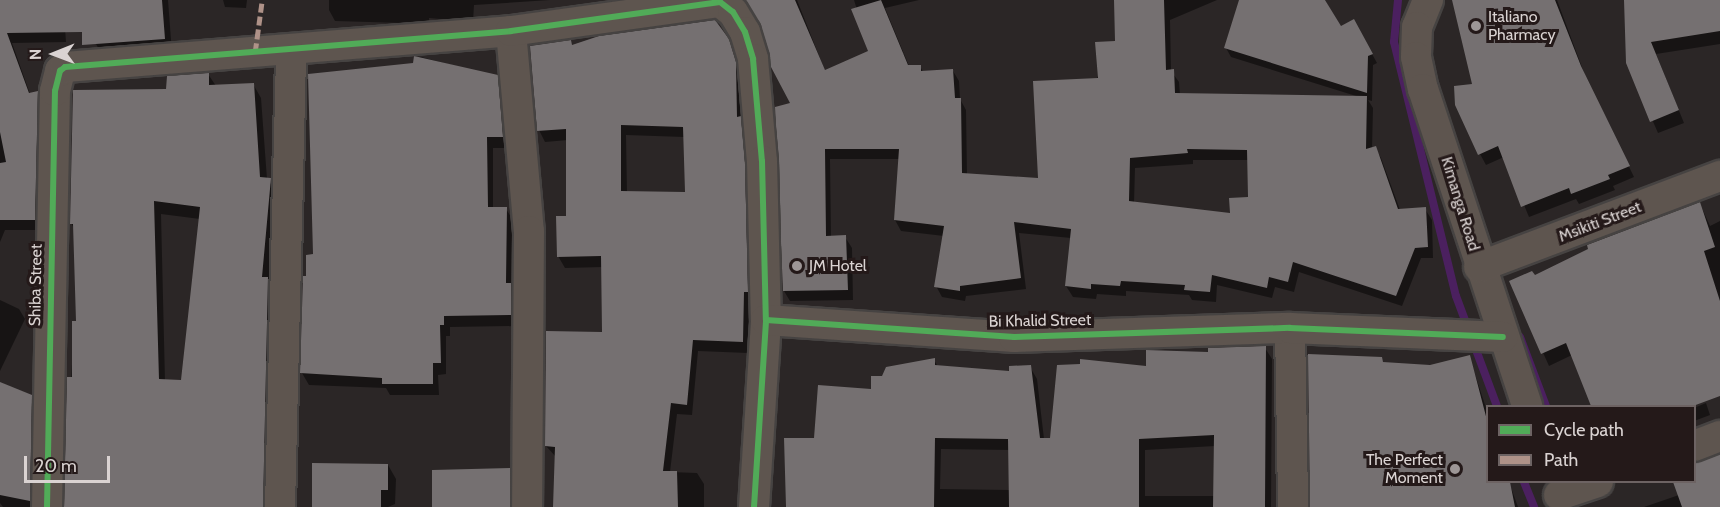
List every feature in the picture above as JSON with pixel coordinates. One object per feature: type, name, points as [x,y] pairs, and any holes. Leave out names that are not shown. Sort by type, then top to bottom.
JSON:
[{"type":"street","name":"Kimanga Road","points":[[1428,0],[1417,27],[1416,57],[1479,267],[1527,405]]},
{"type":"street","points":[[280,507],[291,50],[511,31],[720,2],[733,12],[745,32],[757,89],[766,320],[754,507]]},
{"type":"street","points":[[511,31],[529,231],[527,507]]},
{"type":"street","name":"Shiba Street","points":[[47,507],[56,91],[60,71],[65,67],[291,50]]},
{"type":"street","name":"Msikiti Street","points":[[1479,267],[1720,176]]},
{"type":"street","name":"Bi Khalid Street","points":[[766,320],[1014,337],[1290,328],[1503,337]]},
{"type":"street","points":[[1290,328],[1293,507]]},
{"type":"street","points":[[1696,446],[1720,436]]},
{"type":"street","points":[[1558,495],[1595,483]]},
{"type":"building","points":[[0,0],[162,0],[165,39],[82,45],[82,32],[7,33],[29,93],[38,91],[35,220],[0,220],[0,163],[6,162],[0,132]]},
{"type":"building","points":[[745,0],[795,0],[825,70],[868,51],[851,9],[881,0],[908,65],[921,65],[921,71],[953,69],[955,98],[961,98],[962,173],[1038,178],[1033,81],[1098,78],[1095,42],[1115,41],[1114,0],[1164,0],[1166,70],[1174,69],[1175,93],[1367,96],[1366,149],[1376,146],[1398,209],[1426,207],[1428,247],[1415,248],[1396,296],[1293,262],[1288,282],[1269,277],[1267,288],[1212,275],[1210,292],[1184,290],[1185,285],[1121,281],[1120,286],[1091,284],[1091,289],[1065,286],[1071,229],[1014,222],[1021,278],[960,286],[960,291],[934,287],[944,226],[894,220],[899,149],[825,149],[826,236],[846,235],[848,290],[783,291],[775,107],[790,103],[771,67],[761,27]],"holes":[[[1187,149],[1247,150],[1248,197],[1229,198],[1230,213],[1129,201],[1130,158],[1188,153]]]},
{"type":"building","points":[[1239,0],[1325,0],[1341,26],[1354,19],[1373,54],[1368,56],[1367,93],[1224,48]]},
{"type":"building","points":[[1452,0],[1555,0],[1581,66],[1630,166],[1608,175],[1610,179],[1571,194],[1569,188],[1521,207],[1498,146],[1478,155],[1455,105],[1454,86],[1472,84]]},
{"type":"building","points":[[1624,0],[1720,0],[1720,31],[1651,42],[1679,110],[1650,122],[1626,63]]},
{"type":"building","points":[[715,20],[729,39],[736,62],[737,117],[741,116],[745,162],[748,292],[744,292],[743,342],[693,340],[687,405],[671,403],[663,471],[677,471],[678,507],[553,507],[555,447],[545,446],[546,331],[602,332],[601,256],[557,257],[556,216],[566,216],[566,129],[537,131],[530,46],[571,40],[572,45],[599,36]],"holes":[[[621,125],[683,127],[685,192],[621,191]]]},
{"type":"building","points":[[414,56],[498,75],[503,137],[487,137],[488,207],[507,207],[506,283],[511,283],[511,315],[444,316],[444,325],[440,325],[441,363],[433,363],[433,384],[382,384],[382,378],[300,373],[303,276],[306,276],[306,255],[313,254],[308,74],[413,63]]},
{"type":"building","points":[[209,73],[209,85],[254,83],[260,177],[271,178],[262,277],[268,277],[263,507],[64,507],[67,377],[72,377],[72,321],[76,321],[73,224],[70,224],[73,90],[166,89],[167,76]],"holes":[[[154,201],[200,207],[181,380],[159,379]]]},
{"type":"building","points":[[1700,202],[1715,247],[1704,251],[1720,301],[1720,396],[1696,405],[1591,405],[1566,343],[1541,354],[1509,281],[1532,271],[1535,275],[1588,249],[1587,245]]},
{"type":"building","points":[[1266,346],[1265,507],[1213,507],[1214,435],[1139,439],[1139,507],[1009,507],[1008,439],[935,438],[934,507],[786,507],[784,438],[814,438],[818,385],[871,389],[871,376],[882,376],[886,367],[935,358],[935,365],[1009,371],[1009,366],[1031,365],[1040,438],[1050,438],[1057,365],[1080,364],[1080,359],[1146,366],[1146,350],[1208,352],[1208,348]]},
{"type":"building","points":[[1308,354],[1382,357],[1383,362],[1430,365],[1470,355],[1486,416],[1486,483],[1510,483],[1515,507],[1310,507]]},
{"type":"building","points":[[0,382],[32,395],[30,501],[0,495]]},
{"type":"building","points":[[1720,454],[1720,507],[1682,507],[1673,483],[1696,483],[1696,463]]},
{"type":"building","points":[[312,463],[388,464],[388,490],[381,490],[381,507],[312,507]]},
{"type":"building","points":[[510,468],[510,507],[432,507],[432,470]]},
{"type":"waterway","points":[[1398,0],[1394,42],[1456,296],[1497,405]]},
{"type":"waterway","points":[[1520,337],[1546,405]]},
{"type":"waterway","points":[[1524,483],[1534,507]]},
{"type":"marked path","points":[[255,52],[262,0]]},
{"type":"cycle path","points":[[47,507],[55,91],[60,71],[65,67],[511,31],[720,2],[733,12],[745,32],[753,59],[762,161],[766,320]]},
{"type":"cycle path","points":[[754,507],[766,320],[1014,337],[1290,328],[1503,337]]},
{"type":"place","name":"Italiano Pharmacy","points":[[1476,26]]},
{"type":"place","name":"JM Hotel","points":[[797,266]]},
{"type":"place","name":"The Perfect Moment","points":[[1455,469]]}]
